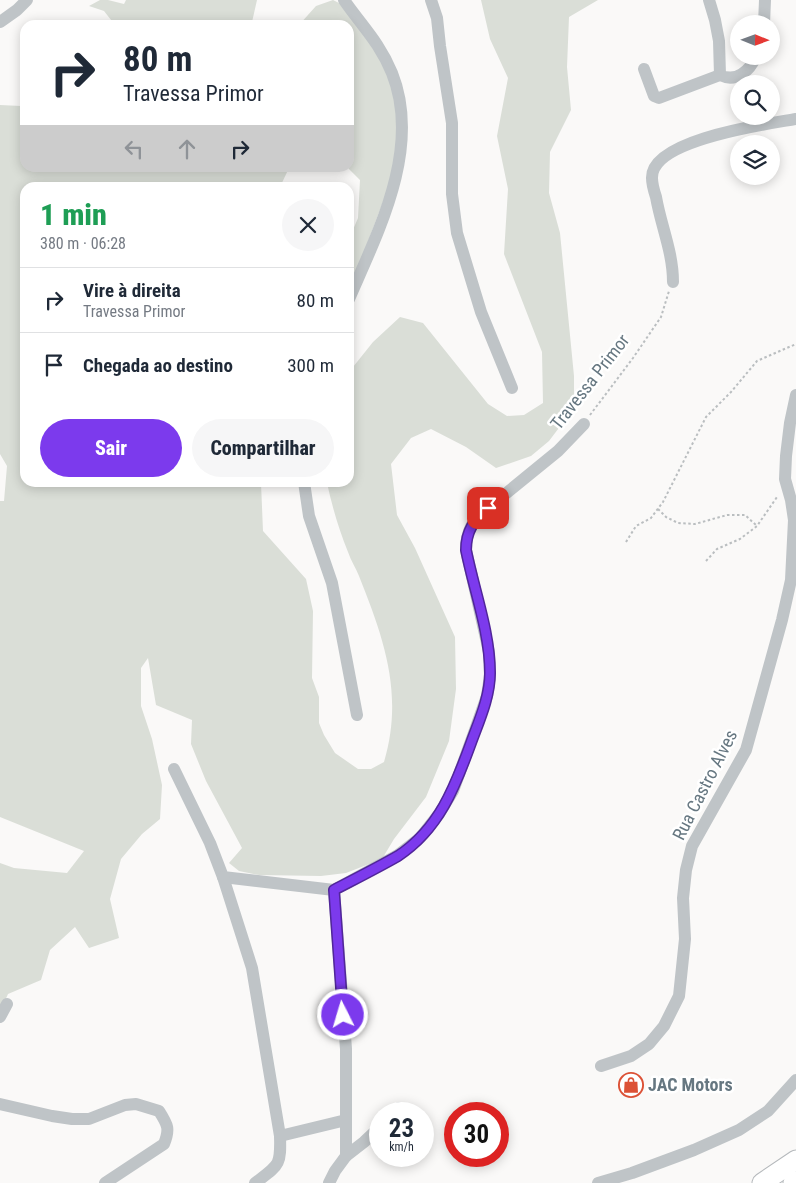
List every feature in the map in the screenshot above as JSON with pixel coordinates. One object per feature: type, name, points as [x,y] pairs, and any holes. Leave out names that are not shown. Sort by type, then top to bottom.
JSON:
[{"type":"highway","points":[[762,1183],[796,1160]]},
{"type":"street","points":[[0,22],[18,10],[27,0]]},
{"type":"street","points":[[344,0],[376,42],[392,73],[400,103],[402,138],[390,199],[354,288]]},
{"type":"street","points":[[430,0],[437,18],[452,123],[452,194],[457,234],[481,312],[512,388]]},
{"type":"street","points":[[708,0],[715,20],[719,41],[720,75]]},
{"type":"street","points":[[764,15],[765,0]]},
{"type":"street","points":[[644,69],[654,96],[659,98],[720,75],[728,78],[736,77],[748,70],[751,65]]},
{"type":"street","points":[[673,282],[673,265],[658,208],[652,178],[653,169],[660,160],[688,144],[709,136],[796,119]]},
{"type":"street","name":"Rua Castro Alves","points":[[601,1066],[631,1056],[649,1044],[664,1026],[679,996],[685,939],[683,898],[686,870],[692,846],[746,750],[782,620],[791,580],[794,520],[786,479],[786,456],[796,395]]},
{"type":"street","name":"Travessa Primor","points":[[334,890],[398,855],[420,838],[439,814],[453,791],[487,696],[490,675],[489,652],[466,550],[466,539],[476,518],[558,450],[584,424]]},
{"type":"street","points":[[305,487],[309,516],[332,583],[357,715]]},
{"type":"street","points":[[174,769],[210,843],[252,968],[280,1136],[280,1161],[272,1171],[255,1183]]},
{"type":"street","points":[[223,877],[334,890],[346,1049],[346,1156]]},
{"type":"street","points":[[0,1017],[7,1004]]},
{"type":"street","points":[[598,1183],[632,1173],[694,1150],[740,1130],[768,1110],[796,1080]]},
{"type":"street","points":[[0,1104],[52,1116],[89,1118],[136,1104],[159,1111],[167,1123],[168,1133],[164,1144],[105,1183]]},
{"type":"street","points":[[280,1136],[346,1120]]},
{"type":"street","points":[[329,1183],[346,1156],[369,1137]]},
{"type":"path","name":"Travessa Primor","points":[[584,424],[660,318],[673,282]]},
{"type":"path","points":[[626,542],[636,526],[651,518],[664,502],[706,417],[731,392],[757,361],[796,344]]},
{"type":"path","points":[[706,561],[717,549],[740,539],[756,526],[776,501],[786,479]]},
{"type":"path","points":[[658,509],[666,517],[678,523],[695,524],[727,515],[745,514],[756,526]]},
{"type":"shaded area","points":[[100,0],[124,4],[126,0],[257,0],[252,20],[111,20],[104,11],[89,6]]},
{"type":"shaded area","points":[[333,0],[345,6],[374,39],[397,91],[398,162],[354,279],[354,227],[358,218],[360,180],[352,172],[354,172],[354,20],[303,20],[316,6]]},
{"type":"shaded area","points":[[481,0],[598,0],[569,17],[567,67],[571,110],[550,152],[549,193],[560,233],[574,376],[574,408],[549,441],[531,456],[496,468],[466,447],[431,429],[411,438],[391,464],[397,515],[415,548],[455,637],[456,689],[449,741],[426,797],[394,839],[382,859],[346,873],[321,876],[259,875],[239,871],[229,863],[242,848],[206,781],[191,744],[192,720],[156,705],[148,658],[141,668],[141,706],[152,739],[162,785],[160,819],[142,834],[121,859],[110,899],[119,938],[89,948],[75,927],[50,950],[41,980],[8,994],[3,1005],[0,1007],[0,863],[14,868],[67,873],[84,851],[0,817],[0,501],[4,501],[7,466],[0,454],[0,105],[20,106],[20,172],[287,172],[282,182],[20,182],[20,487],[261,487],[263,531],[306,579],[313,611],[312,678],[319,697],[319,723],[335,753],[358,769],[371,769],[384,762],[390,737],[392,713],[388,667],[376,622],[349,555],[333,509],[328,487],[354,487],[354,366],[373,342],[400,317],[423,323],[488,404],[507,416],[524,415],[543,403],[542,352],[504,254],[508,189],[497,136],[508,78],[490,39]]},
{"type":"place","name":"JAC Motors","points":[[631,1085]]},
{"type":"route","points":[[343,1015],[334,890],[398,855],[420,838],[439,814],[453,791],[487,696],[490,675],[489,652],[466,550],[466,539],[469,529],[476,518],[488,508]]}]
